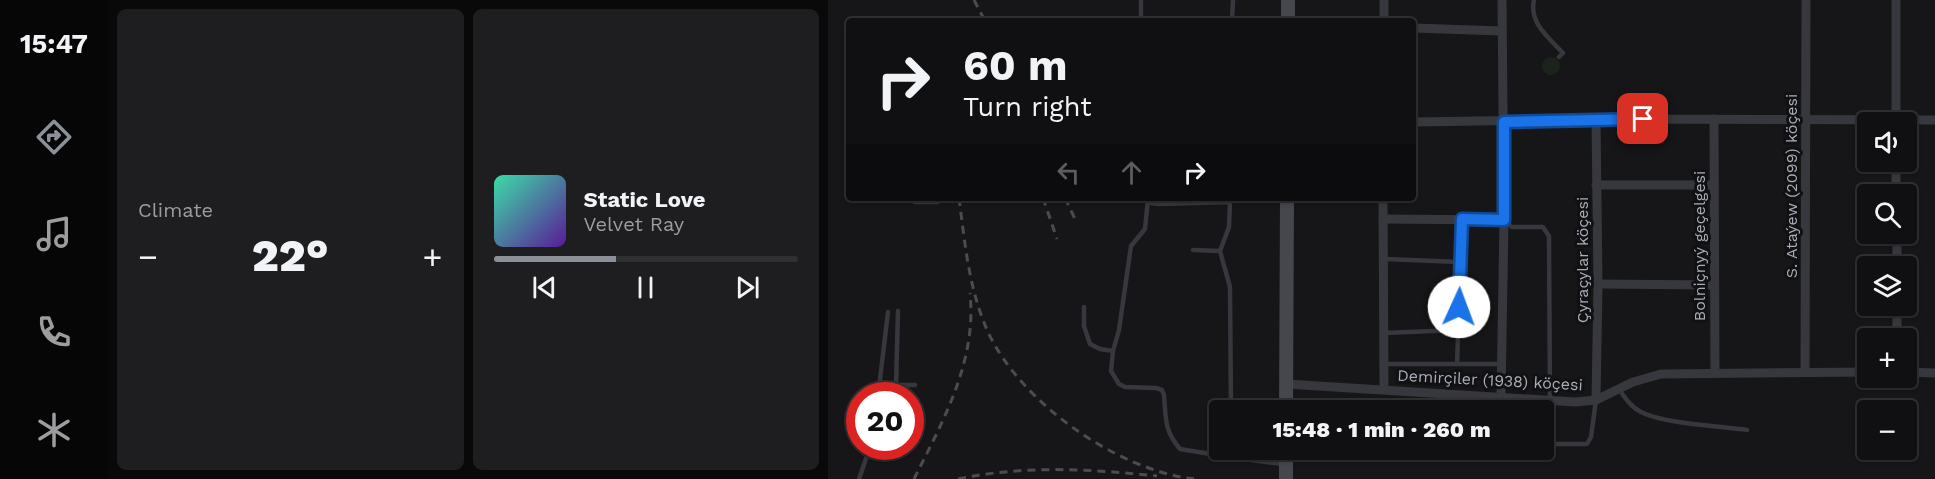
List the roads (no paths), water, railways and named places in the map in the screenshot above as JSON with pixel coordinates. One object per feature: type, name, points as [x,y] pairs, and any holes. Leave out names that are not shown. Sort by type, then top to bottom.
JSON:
[{"type":"street","points":[[1288,0],[1288,18]]},
{"type":"street","points":[[1384,0],[1384,18]]},
{"type":"street","points":[[1501,397],[1504,220],[1503,0]]},
{"type":"street","name":"S. Ataýew (2099) köçesi","points":[[1804,372],[1806,0]]},
{"type":"street","points":[[1896,0],[1896,112]]},
{"type":"street","points":[[1416,28],[1502,31]]},
{"type":"street","points":[[1416,122],[1596,119],[1857,120]]},
{"type":"street","name":"Çyraçylar köçesi","points":[[1596,119],[1598,284],[1596,400]]},
{"type":"street","name":"Bolniçnyý geçelgesi","points":[[1714,119],[1715,373]]},
{"type":"street","points":[[1917,120],[1935,120]]},
{"type":"street","points":[[1596,185],[1714,185]]},
{"type":"street","points":[[1286,400],[1287,201]]},
{"type":"street","points":[[1383,201],[1384,389]]},
{"type":"street","points":[[1383,219],[1504,220]]},
{"type":"street","points":[[1598,284],[1714,285]]},
{"type":"street","name":"Demirçiler (1938) köçesi","points":[[1554,400],[1575,402],[1596,400],[1633,382],[1661,374],[1857,372]]},
{"type":"street","points":[[1917,372],[1935,373]]},
{"type":"street","name":"Demirçiler (1938) köçesi","points":[[1286,384],[1550,400]]},
{"type":"lane","points":[[1141,0],[1141,18]]},
{"type":"lane","points":[[1232,0],[1232,18]]},
{"type":"lane","points":[[1534,0],[1533,18],[1563,53],[1559,57]]},
{"type":"lane","points":[[915,201],[938,202]]},
{"type":"lane","points":[[1148,201],[1145,229],[1131,246],[1111,371],[1119,384],[1125,387],[1161,390],[1164,395],[1167,430],[1170,438],[1180,449],[1209,454]]},
{"type":"lane","points":[[1150,201],[1160,204],[1212,201]]},
{"type":"lane","points":[[1230,201],[1229,227],[1220,250],[1230,287],[1230,400]]},
{"type":"lane","points":[[1457,364],[1462,219]]},
{"type":"lane","points":[[1504,220],[1512,227],[1542,227],[1549,236],[1550,400]]},
{"type":"lane","points":[[1193,250],[1220,250]]},
{"type":"lane","points":[[1385,259],[1460,262]]},
{"type":"lane","points":[[1084,307],[1084,326],[1090,344],[1100,349],[1113,351]]},
{"type":"lane","points":[[896,382],[898,311]]},
{"type":"lane","points":[[880,382],[888,312]]},
{"type":"lane","points":[[1384,333],[1458,330]]},
{"type":"lane","points":[[1384,364],[1501,364]]},
{"type":"lane","points":[[1618,389],[1628,403],[1642,413],[1668,420],[1747,430]]},
{"type":"lane","points":[[1554,444],[1587,444],[1591,437],[1596,400]]},
{"type":"lane","points":[[860,479],[866,460]]},
{"type":"lane","points":[[1242,460],[1286,472]]},
{"type":"railway","points":[[974,0],[983,18]]},
{"type":"railway","points":[[959,201],[976,300],[988,332],[1003,358],[1023,384],[1074,429],[1104,447],[1134,462],[1164,473],[1194,479]]},
{"type":"railway","points":[[1044,201],[1057,239]]},
{"type":"railway","points":[[1066,201],[1076,221]]},
{"type":"railway","points":[[914,479],[946,413],[963,366],[971,318],[970,293]]},
{"type":"railway","points":[[958,479],[1032,470],[1157,476]]}]
